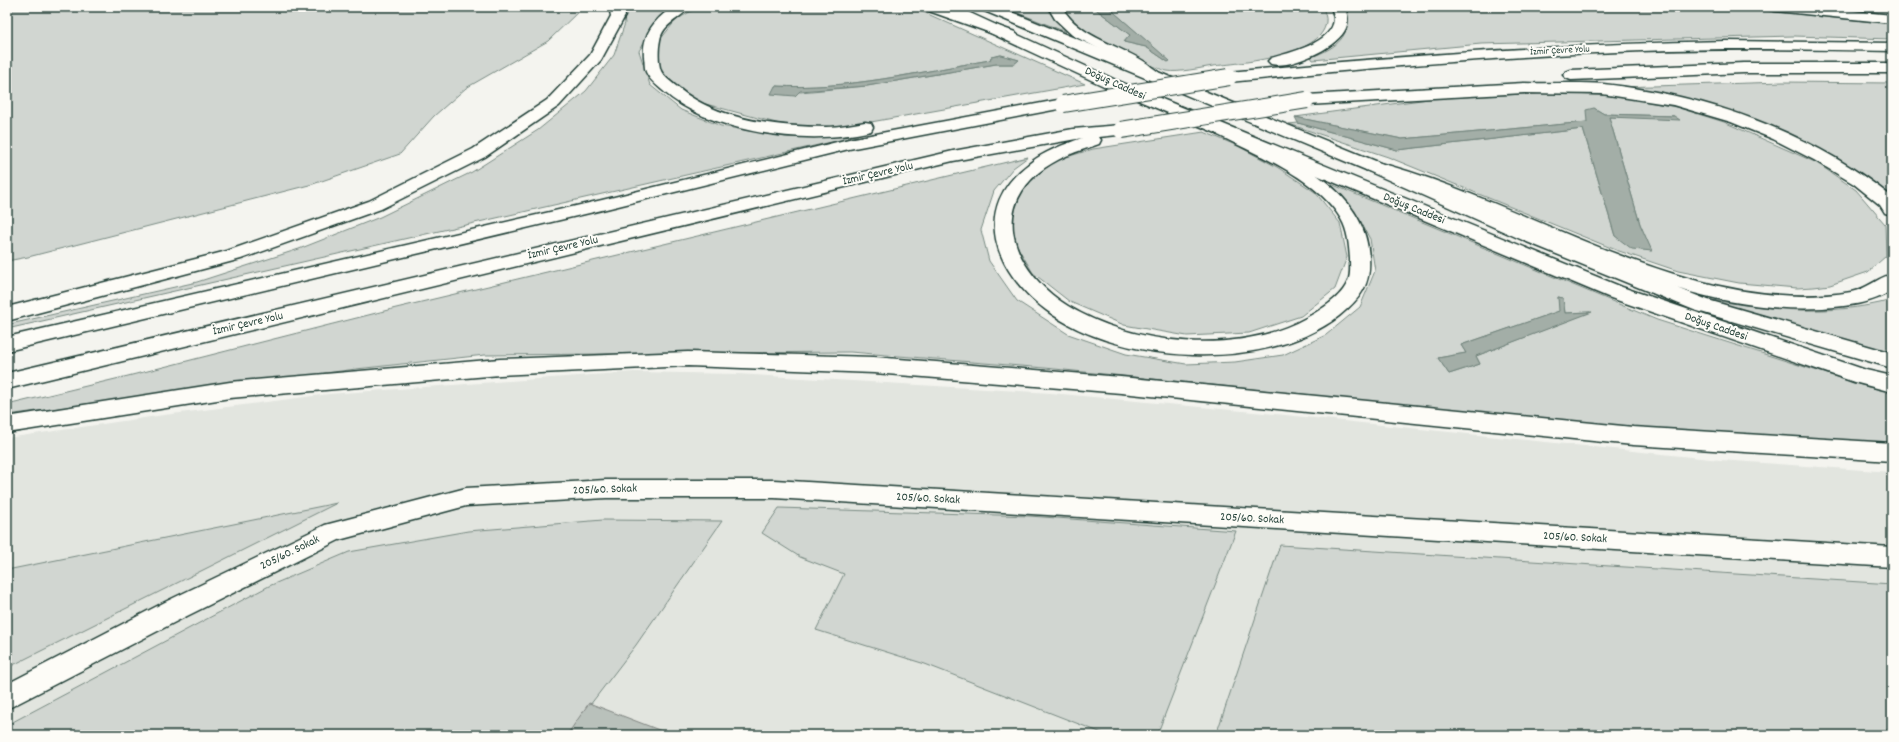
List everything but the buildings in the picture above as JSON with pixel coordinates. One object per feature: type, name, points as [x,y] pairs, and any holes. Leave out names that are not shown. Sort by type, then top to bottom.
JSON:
[{"type":"main road","points":[[7,314],[234,255],[375,205],[479,154],[553,103],[596,57],[618,16],[616,7]]},
{"type":"main road","points":[[682,7],[662,20],[653,36],[651,49],[654,72],[671,91],[692,105],[727,118],[777,129],[828,132],[1021,102],[1063,104]]},
{"type":"main road","points":[[931,7],[1010,35]]},
{"type":"main road","name":"Doğuş Caddesi","points":[[946,7],[1010,35],[1112,84],[1615,292],[1862,377],[1892,384]]},
{"type":"main road","name":"Doğuş Caddesi","points":[[987,7],[1372,166],[1534,238],[1701,305],[1892,361]]},
{"type":"main road","points":[[1055,7],[1068,25],[1084,36],[1132,61],[1152,74]]},
{"type":"main road","points":[[1229,77],[1241,67],[1309,53],[1330,39],[1339,25],[1340,12],[1338,7]]},
{"type":"main road","points":[[1775,7],[1892,19]]},
{"type":"main road","name":"İzmir Çevre Yolu","points":[[1063,104],[1229,77],[1360,63],[1629,48],[1736,45],[1892,47]]},
{"type":"main road","points":[[1224,131],[1301,172],[1328,192],[1344,208],[1357,231],[1362,255],[1358,282],[1340,305],[1314,324],[1279,339],[1242,346],[1203,349],[1157,344],[1123,337],[1086,324],[1055,306],[1030,285],[1012,262],[1004,241],[1002,222],[1005,206],[1015,187],[1028,172],[1048,158],[1121,130],[1307,100],[1466,80],[1744,68],[1892,68]]},
{"type":"main road","points":[[1307,100],[1540,88],[1602,89],[1675,101],[1736,119],[1779,135],[1820,156],[1860,180],[1892,209]]},
{"type":"main road","points":[[7,344],[602,205],[849,144],[1063,104]]},
{"type":"main road","name":"İzmir Çevre Yolu","points":[[7,381],[953,156],[1073,134],[1121,130]]},
{"type":"main road","points":[[1372,166],[1455,192],[1588,248],[1672,280],[1730,296],[1781,302],[1835,301],[1873,293],[1892,280]]},
{"type":"main road","points":[[7,424],[230,390],[500,367],[688,359],[874,365],[1121,385],[1633,436],[1892,452]]},
{"type":"street","name":"205/60. Sokak","points":[[7,696],[174,610],[333,532],[466,497],[606,489],[774,490],[1892,557]]},
{"type":"shaded area","points":[[7,7],[580,7],[581,9],[548,41],[466,88],[434,116],[400,154],[313,184],[28,257],[7,261]]},
{"type":"shaded area","points":[[621,7],[678,7],[655,22],[639,51],[650,85],[681,110],[721,126],[785,137],[858,136],[7,329],[10,324],[197,282],[299,249],[380,217],[472,172],[538,130],[586,91],[614,55],[625,23]]},
{"type":"shaded area","points":[[698,7],[912,7],[1085,84],[854,125],[811,127],[780,124],[702,103],[671,85],[656,63],[659,41],[676,20]],"holes":[[[1001,55],[1019,60],[1014,64],[996,64],[867,86],[800,92],[775,86],[802,87],[856,83],[910,75],[990,60],[991,57]]]},
{"type":"shaded area","points":[[1003,7],[1045,7],[1066,32]]},
{"type":"shaded area","points":[[1063,7],[1093,7],[1130,35],[1124,42],[1146,47],[1168,62],[1169,61],[1108,7],[1323,7],[1326,22],[1321,34],[1310,43],[1295,51],[1241,63],[1190,70],[1167,71],[1148,64],[1088,32],[1071,20]]},
{"type":"shaded area","points":[[1093,7],[1108,7],[1170,61],[1168,62],[1146,47],[1124,42],[1130,35]]},
{"type":"shaded area","points":[[1343,7],[1732,7],[1892,24],[1892,39],[1794,36],[1481,44],[1313,60],[1311,57],[1330,49],[1344,35],[1347,18]]},
{"type":"shaded area","points":[[1001,55],[1019,60],[1014,64],[996,64],[867,86],[800,91],[795,96],[771,94],[775,86],[802,87],[856,83],[910,75],[990,60],[991,57]]},
{"type":"shaded area","points":[[1783,82],[1892,83],[1892,203],[1750,121],[1620,87]]},
{"type":"shaded area","points":[[1548,93],[1617,96],[1676,107],[1724,122],[1817,163],[1856,190],[1885,224],[1886,256],[1868,272],[1830,285],[1814,287],[1797,288],[1739,283],[1678,271],[1616,250],[1388,157],[1289,124],[1298,123],[1397,150],[1583,129],[1615,236],[1651,251],[1640,224],[1609,117],[1674,116],[1604,114],[1594,108],[1588,122],[1402,139],[1295,117],[1436,98]]},
{"type":"shaded area","points":[[1594,108],[1604,114],[1674,116],[1680,120],[1609,117],[1640,224],[1652,251],[1632,249],[1615,236],[1583,129],[1397,150],[1298,123],[1295,117],[1402,139],[1587,122],[1586,110]]},
{"type":"shaded area","points":[[1204,132],[1238,146],[1277,167],[1315,192],[1340,223],[1347,257],[1335,289],[1301,316],[1249,333],[1187,336],[1124,325],[1070,302],[1033,273],[1014,241],[1012,210],[1026,182],[1053,161],[1093,149]]},
{"type":"shaded area","points":[[1028,157],[1013,168],[994,191],[981,230],[989,261],[1017,301],[1068,334],[1126,354],[1186,364],[1235,362],[1283,355],[1326,335],[1360,307],[1375,271],[1370,239],[1356,213],[1331,184],[1657,320],[1868,387],[1892,392],[1892,445],[1665,431],[1045,368],[850,352],[485,355],[356,369],[7,415],[7,405],[392,309]],"holes":[[[1558,297],[1563,298],[1565,313],[1590,312],[1476,356],[1480,364],[1449,374],[1438,358],[1466,353],[1461,345],[1560,311]]]},
{"type":"shaded area","points":[[1558,297],[1563,298],[1565,313],[1592,312],[1476,356],[1480,364],[1449,374],[1438,358],[1466,353],[1461,345],[1559,311]]},
{"type":"shaded area","points":[[1706,299],[1777,309],[1799,310],[1845,309],[1892,300],[1892,352],[1747,315]]},
{"type":"shaded area","points":[[633,372],[738,374],[1051,393],[1285,415],[1720,460],[1892,472],[1892,735],[7,735],[7,438],[164,415],[329,394]]},
{"type":"shaded area","points":[[337,503],[7,668],[7,570]]},
{"type":"shaded area","points":[[779,508],[1029,516],[1236,531],[1157,735],[1107,735],[925,664],[816,630],[844,574],[800,557],[762,533]]},
{"type":"shaded area","points":[[603,520],[722,521],[636,645],[567,735],[7,735],[7,725],[269,586],[349,552],[468,531]]},
{"type":"shaded area","points":[[1280,545],[1892,584],[1892,735],[1216,735]]}]
